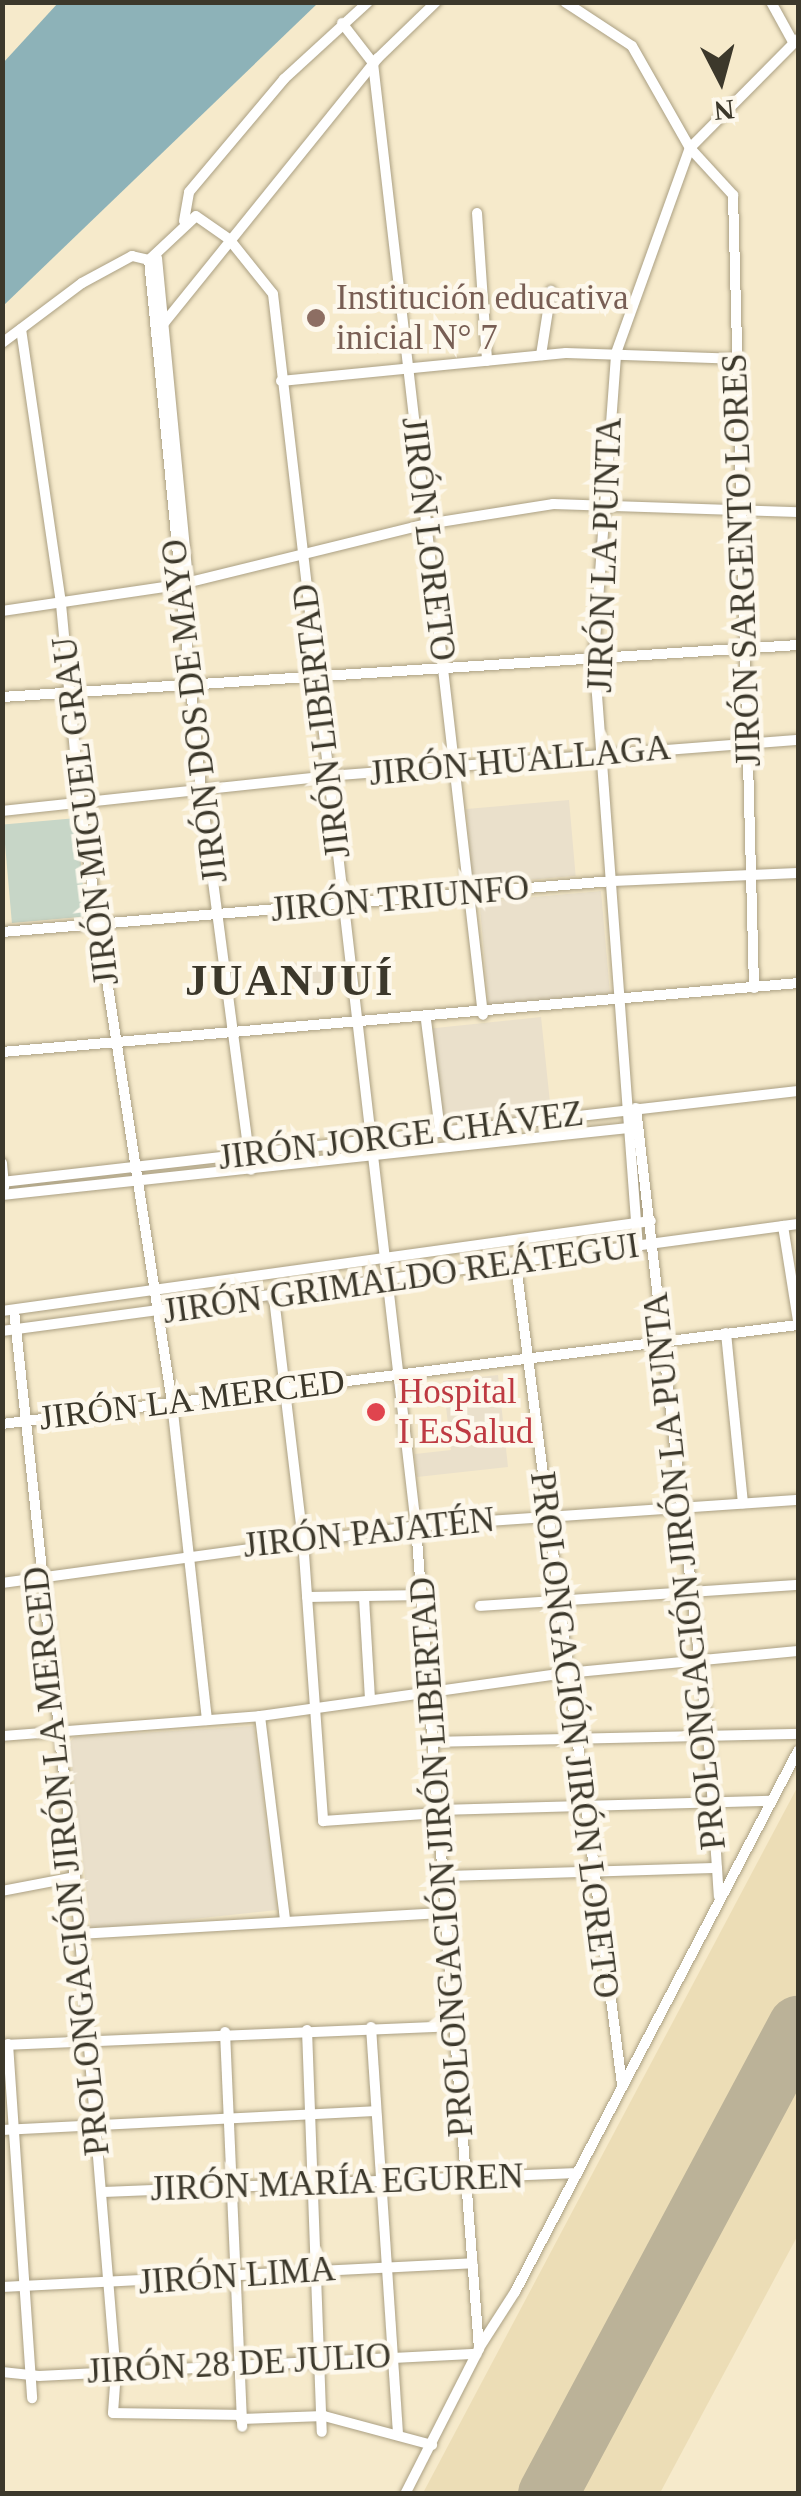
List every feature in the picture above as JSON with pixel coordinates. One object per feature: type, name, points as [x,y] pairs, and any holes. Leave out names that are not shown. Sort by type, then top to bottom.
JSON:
[{"type":"street","points":[[2,343],[116,264],[132,256],[153,259],[184,221],[189,192],[284,80],[368,2]]},
{"type":"street","points":[[159,328],[374,63],[436,2]]},
{"type":"street","name":"JIRÓN SARGENTO LORES","points":[[566,2],[632,46],[690,148],[734,195],[734,359],[750,744],[749,876],[754,988]]},
{"type":"street","points":[[771,2],[796,41]]},
{"type":"street","points":[[342,24],[374,63]]},
{"type":"street","name":"JIRÓN LA PUNTA","points":[[644,1247],[650,1220],[618,1002],[594,655],[601,504],[616,353],[690,148],[796,41]]},
{"type":"street","name":"JIRÓN LORETO","points":[[374,63],[406,371],[445,666],[483,1015]]},
{"type":"street","points":[[476,212],[487,361]]},
{"type":"street","name":"JIRÓN LIBERTAD","points":[[184,221],[196,216],[229,238],[273,294],[382,1260]]},
{"type":"street","name":"JIRÓN DOS DE MAYO","points":[[153,259],[189,687],[252,1170]]},
{"type":"street","points":[[541,355],[551,291]]},
{"type":"street","name":"JIRÓN MIGUEL GRAU","points":[[21,329],[62,604],[80,805],[172,1404],[207,1720]]},
{"type":"street","points":[[281,381],[541,355],[616,353],[734,359]]},
{"type":"street","points":[[2,611],[183,583],[427,524],[553,504],[798,512]]},
{"type":"street","points":[[2,697],[316,678],[594,655],[798,645]]},
{"type":"street","name":"JIRÓN HUALLAGA","points":[[2,811],[328,776],[798,740]]},
{"type":"street","name":"JIRÓN TRIUNFO","points":[[2,932],[612,880],[798,873]]},
{"type":"street","points":[[2,1052],[426,1020],[798,983]]},
{"type":"street","points":[[426,1020],[440,1131]]},
{"type":"street","name":"JIRÓN JORGE CHÁVEZ","points":[[3,1182],[798,1091]]},
{"type":"street","name":"JIRÓN LA PUNTA","points":[[631,1109],[625,1128],[633,1223],[644,1247]]},
{"type":"street","name":"JIRÓN JORGE CHÁVEZ","points":[[4,1195],[136,1184],[639,1126]]},
{"type":"street","points":[[2,1164],[4,1195]]},
{"type":"street","name":"JIRÓN GRIMALDO REÁTEGUI","points":[[8,1310],[154,1293],[650,1220]]},
{"type":"street","name":"JIRÓN GRIMALDO REÁTEGUI","points":[[9,1330],[274,1298],[798,1224]]},
{"type":"street","points":[[784,1226],[798,1323]]},
{"type":"street","name":"PROLONGACIÓN JIRÓN LA PUNTA","points":[[644,1247],[700,1658],[719,1897]]},
{"type":"street","name":"PROLONGACIÓN JIRÓN LIBERTAD","points":[[382,1260],[424,1595],[478,2351]]},
{"type":"street","name":"PROLONGACIÓN JIRÓN LORETO","points":[[516,1265],[525,1360],[622,2085]]},
{"type":"street","points":[[274,1298],[303,1540],[323,1820],[439,1811],[771,1802]]},
{"type":"street","name":"PROLONGACIÓN JIRÓN LA MERCED","points":[[8,1310],[75,1877],[116,2372],[113,2413],[241,2420]]},
{"type":"street","name":"JIRÓN LA MERCED","points":[[2,1424],[798,1323]]},
{"type":"street","points":[[726,1333],[744,1504]]},
{"type":"street","name":"JIRÓN PAJATÉN","points":[[2,1583],[189,1554],[416,1526],[546,1514],[798,1500]]},
{"type":"street","points":[[480,1606],[798,1585]]},
{"type":"street","points":[[307,1597],[424,1595]]},
{"type":"street","points":[[364,1598],[370,1698]]},
{"type":"street","points":[[2,1736],[60,1728],[260,1716],[566,1673],[798,1651]]},
{"type":"street","points":[[260,1716],[285,1919]]},
{"type":"street","points":[[434,1742],[798,1734]]},
{"type":"street","points":[[405,2494],[798,1751]]},
{"type":"street","points":[[443,1876],[717,1868]]},
{"type":"street","points":[[2,1891],[75,1877]]},
{"type":"street","points":[[78,1934],[285,1919],[445,1913]]},
{"type":"street","points":[[32,2398],[17,2195],[6,2130],[5,2045],[225,2032],[453,2026]]},
{"type":"street","points":[[371,2027],[398,2432]]},
{"type":"street","points":[[307,2030],[316,2184],[322,2432]]},
{"type":"street","points":[[225,2032],[241,2420],[324,2416],[398,2432],[432,2445]]},
{"type":"street","points":[[6,2130],[375,2111]]},
{"type":"street","name":"JIRÓN MARÍA EGUREN","points":[[102,2192],[573,2173]]},
{"type":"street","points":[[2,2196],[17,2195]]},
{"type":"street","name":"JIRÓN LIMA","points":[[2,2287],[472,2263]]},
{"type":"street","name":"JIRÓN 28 DE JULIO","points":[[2,2372],[116,2372],[478,2351]]},
{"type":"shaded area","points":[[569,800],[576,876],[473,885],[466,809]]},
{"type":"shaded area","points":[[601,891],[610,997],[489,1007],[479,902]]},
{"type":"shaded area","points":[[342,961],[345,982],[293,987],[290,963]]},
{"type":"shaded area","points":[[541,1017],[551,1113],[441,1125],[431,1029]]},
{"type":"shaded area","points":[[498,1375],[508,1467],[417,1477],[415,1454],[451,1450],[443,1381]]},
{"type":"shaded area","points":[[254,1726],[277,1910],[91,1930],[69,1743],[74,1737]]},
{"type":"shaded area","points":[[798,1786],[798,2235],[660,2493],[423,2493]]},
{"type":"green space","points":[[77,818],[86,917],[12,923],[3,824]]},
{"type":"water","points":[[58,3],[318,3],[3,306],[3,63]]},
{"type":"runway","points":[[548,2494],[798,2026]]},
{"type":"place","name":"Institución educativa inicial N° 7","points":[[316,318]]},
{"type":"place","name":"Hospital I EsSalud","points":[[376,1412]]},
{"type":"district","name":"JUANJUÍ","points":[[290,981]]}]
